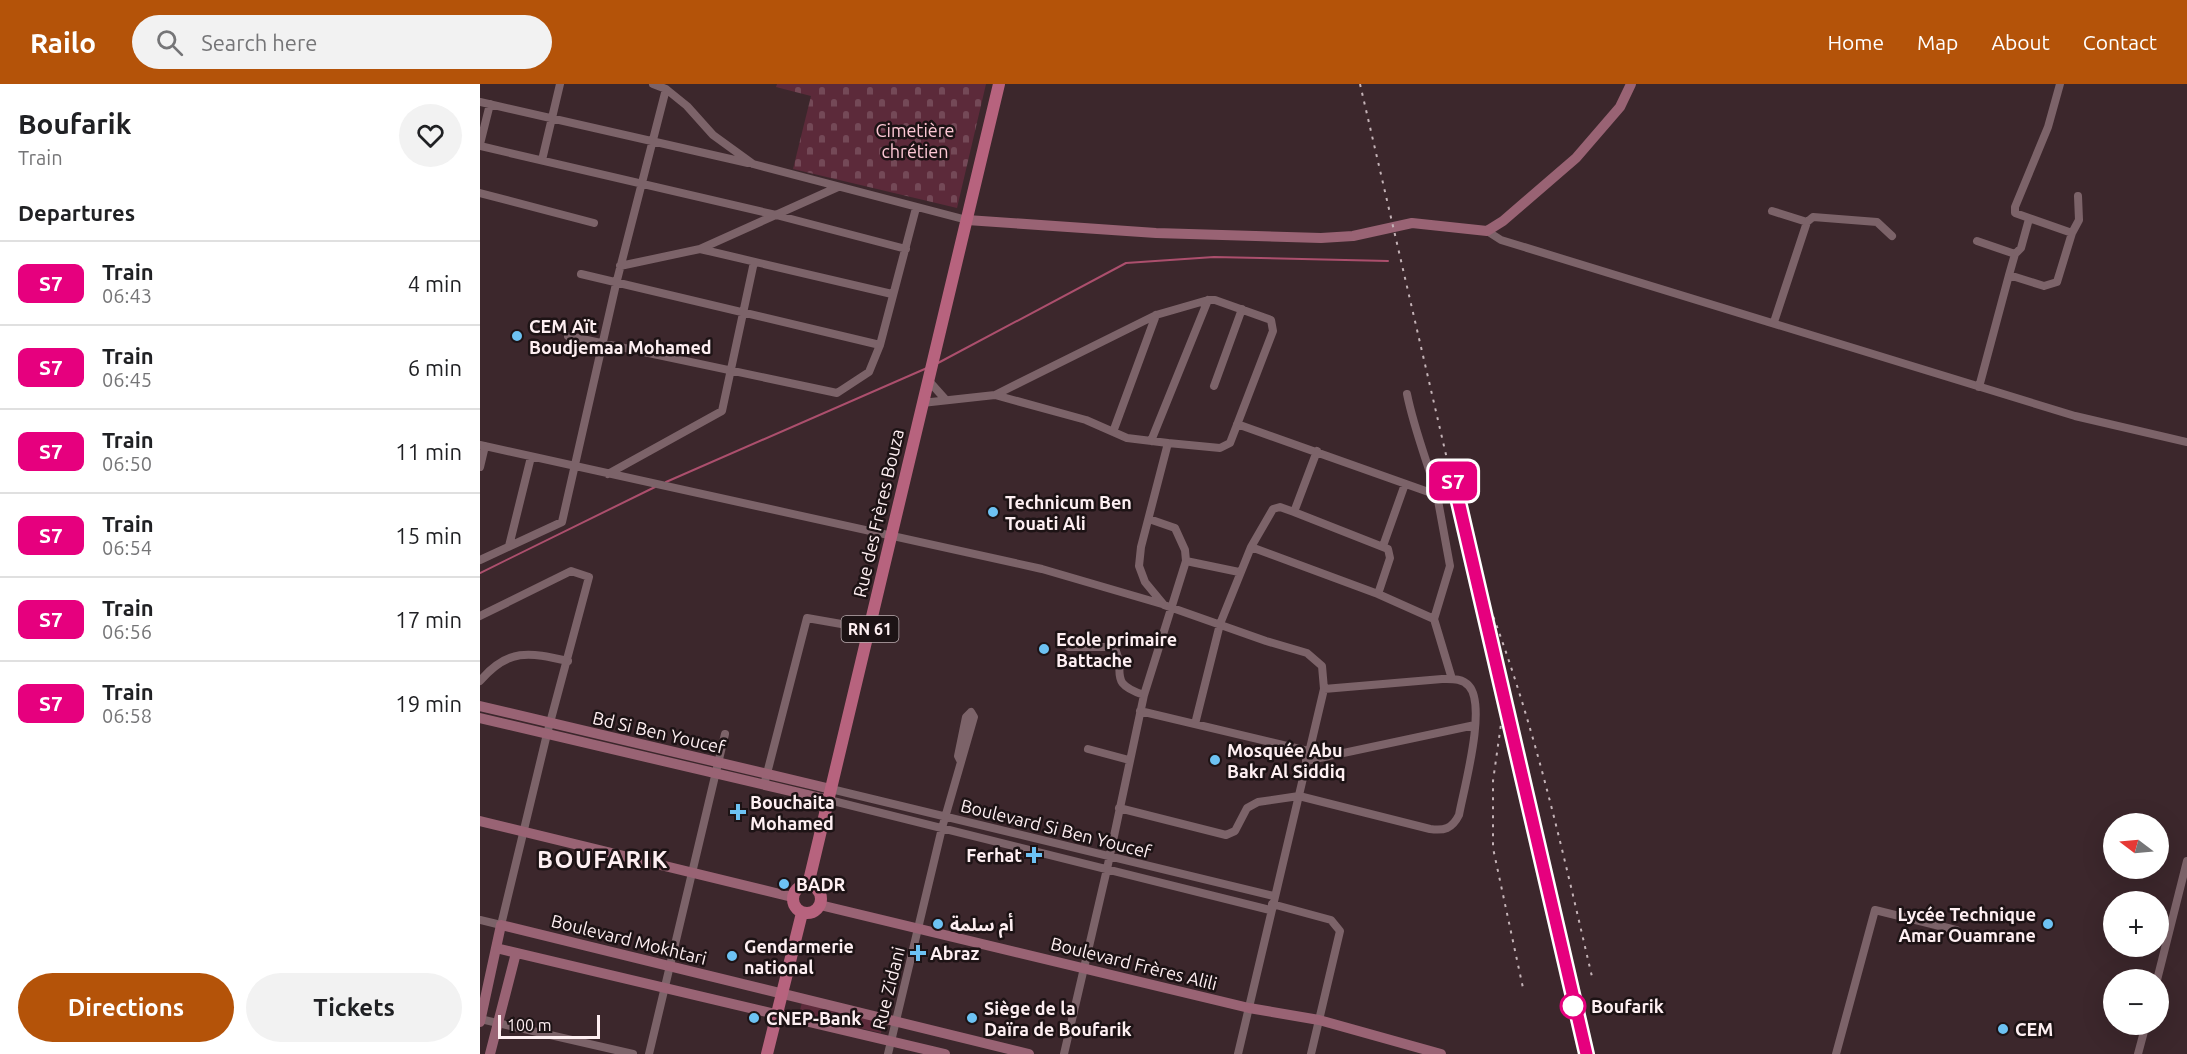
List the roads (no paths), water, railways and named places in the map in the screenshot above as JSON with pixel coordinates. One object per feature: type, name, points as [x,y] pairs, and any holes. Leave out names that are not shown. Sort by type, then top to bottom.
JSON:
[{"type":"main road","name":"RN 61","points":[[967,220],[999,84]]},
{"type":"main road","name":"Rue des Frères Bouza","points":[[808,885],[967,220]]},
{"type":"main road","points":[[808,885],[820,894],[820,905],[814,911],[802,913],[794,907],[792,897],[800,887],[808,885]]},
{"type":"main road","points":[[767,1054],[802,913]]},
{"type":"street","points":[[542,160],[560,84]]},
{"type":"street","points":[[653,84],[666,89],[687,106],[713,135],[753,164]]},
{"type":"street","points":[[1487,231],[1503,221],[1576,158],[1620,107],[1631,84]]},
{"type":"street","points":[[2060,84],[2048,127],[2015,207],[2018,216],[2072,233]]},
{"type":"street","points":[[480,560],[562,522],[616,284],[666,89]]},
{"type":"street","points":[[480,102],[652,143],[753,164],[967,220],[1155,233],[1321,238],[1353,236],[1412,223],[1487,231],[1501,240],[1774,322],[1979,387],[2086,419],[2187,442]]},
{"type":"street","points":[[490,104],[480,145],[776,215],[906,249]]},
{"type":"street","points":[[621,266],[700,249],[838,187]]},
{"type":"street","points":[[480,192],[594,223]]},
{"type":"street","points":[[2009,275],[2044,286],[2057,282],[2072,233],[2080,216],[2078,196]]},
{"type":"street","points":[[568,336],[837,393],[869,372],[880,345],[916,208]]},
{"type":"street","points":[[1772,210],[1807,222]]},
{"type":"street","points":[[1774,322],[1807,222],[1818,216],[1878,222],[1892,236]]},
{"type":"street","points":[[1979,387],[2015,254],[2021,248],[2029,219]]},
{"type":"street","points":[[1977,241],[2015,254]]},
{"type":"street","points":[[700,249],[892,294]]},
{"type":"street","points":[[608,474],[722,411],[754,262]]},
{"type":"street","points":[[581,274],[880,345]]},
{"type":"street","points":[[1151,441],[1208,300]]},
{"type":"street","points":[[922,403],[995,395],[1058,411],[1133,440],[1224,448],[1230,443],[1274,328],[1269,318],[1208,300],[1156,315],[995,395]]},
{"type":"street","points":[[1214,386],[1242,309]]},
{"type":"street","points":[[1113,432],[1156,315]]},
{"type":"street","points":[[929,376],[945,399]]},
{"type":"street","points":[[1407,394],[1416,435],[1437,495],[1450,566],[1434,619],[1452,679]]},
{"type":"street","points":[[1237,424],[1437,495]]},
{"type":"street","points":[[1168,443],[1141,547],[1139,566],[1145,582],[1168,606]]},
{"type":"street","points":[[480,467],[482,446],[1042,569],[1168,606],[1266,641],[1307,652],[1322,666],[1324,685],[1238,1054]]},
{"type":"street","points":[[1294,512],[1317,451]]},
{"type":"street","points":[[509,546],[531,457]]},
{"type":"street","points":[[1383,546],[1405,484]]},
{"type":"street","points":[[1196,724],[1220,624],[1239,573],[1273,509],[1280,507],[1294,512],[1383,546],[1390,551],[1390,558],[1378,594]]},
{"type":"street","points":[[1064,1054],[1110,856],[1140,711],[1168,606],[1186,561],[1185,550],[1175,528],[1149,519]]},
{"type":"street","points":[[1251,547],[1378,594],[1434,619]]},
{"type":"street","points":[[1186,561],[1239,573]]},
{"type":"street","points":[[480,616],[571,571],[589,577],[522,832],[480,1020],[498,1022],[633,1054]]},
{"type":"street","points":[[766,779],[807,618],[870,629]]},
{"type":"street","points":[[1069,647],[1114,647],[1118,680],[1126,688],[1144,695]]},
{"type":"street","points":[[480,681],[507,657],[523,653],[568,661]]},
{"type":"street","points":[[1119,808],[1230,835],[1247,808],[1258,802],[1299,796],[1430,829],[1449,828],[1459,815],[1477,712],[1474,694],[1464,682],[1452,679],[1324,685]]},
{"type":"street","name":"Bd Si Ben Youcef","points":[[480,706],[550,722],[608,742],[830,795]]},
{"type":"street","points":[[1140,711],[1308,751]]},
{"type":"street","points":[[971,712],[974,717],[963,757],[960,760],[958,756],[966,717],[971,712]]},
{"type":"street","name":"Bd Si Ben Youcef","points":[[480,718],[547,734],[608,742]]},
{"type":"street","points":[[1306,761],[1475,725]]},
{"type":"street","points":[[649,1054],[726,734]]},
{"type":"street","points":[[1088,749],[1129,760]]},
{"type":"street","name":"Rue Zidani","points":[[888,1054],[960,760]]},
{"type":"street","name":"Boulevard Si Ben Youcef","points":[[830,795],[945,816],[1110,856],[1272,903]]},
{"type":"street","name":"Boulevard Si Ben Youcef","points":[[830,795],[942,828],[1107,869],[1272,903]]},
{"type":"street","points":[[480,821],[792,897]]},
{"type":"street","points":[[2160,969],[2187,861]]},
{"type":"street","points":[[1272,903],[1331,920],[1340,928],[1311,1054]]},
{"type":"street","name":"Boulevard Frères Alili","points":[[820,905],[1249,1008],[1319,1020],[1419,1051],[1441,1054]]},
{"type":"street","points":[[1836,1054],[1875,910],[1956,930]]},
{"type":"street","points":[[480,920],[501,925]]},
{"type":"street","name":"Boulevard Mokhtari","points":[[501,925],[1029,1054]]},
{"type":"street","name":"Boulevard Mokhtari","points":[[496,948],[945,1054]]},
{"type":"street","points":[[490,1054],[516,953]]},
{"type":"street","points":[[2138,1054],[2142,1035]]},
{"type":"waterway","points":[[938,363],[1126,263],[1214,257],[1388,261]]},
{"type":"waterway","points":[[666,482],[927,368]]},
{"type":"waterway","points":[[480,573],[655,487]]},
{"type":"railway","points":[[1360,84],[1585,1054]]},
{"type":"railway","points":[[1487,600],[1534,741],[1593,981]]},
{"type":"railway","points":[[1502,717],[1493,781],[1493,848],[1523,988]]},
{"type":"train","name":"S7","points":[[1585,1054],[1452,481],[1461,505],[1588,1054]]},
{"type":"place","name":"CEM Aït Boudjemaa Mohamed","points":[[517,336]]},
{"type":"place","name":"Technicum Ben Touati Ali","points":[[993,512]]},
{"type":"place","name":"Ecole primaire Battache","points":[[1044,649]]},
{"type":"place","name":"Mosquée Abu Bakr Al Siddiq","points":[[1215,760]]},
{"type":"place","name":"Bouchaita Mohamed","points":[[738,812]]},
{"type":"place","name":"Ferhat","points":[[1034,855]]},
{"type":"place","name":"BADR","points":[[784,884]]},
{"type":"place","name":"أم سلمة","points":[[938,924]]},
{"type":"place","name":"Lycée Technique Amar Ouamrane","points":[[2048,924]]},
{"type":"place","name":"Abraz","points":[[918,953]]},
{"type":"place","name":"Gendarmerie national","points":[[732,956]]},
{"type":"place","name":"Boufarik","points":[[1573,1006]]},
{"type":"place","name":"CNEP-Bank","points":[[754,1018]]},
{"type":"place","name":"Siège de la Daïra de Boufarik","points":[[972,1018]]},
{"type":"place","name":"CEM","points":[[2003,1029]]},
{"type":"district","name":"BOUFARIK","points":[[603,859]]},
{"type":"park label","name":"Cimetière chrétien","points":[[915,140]]}]
